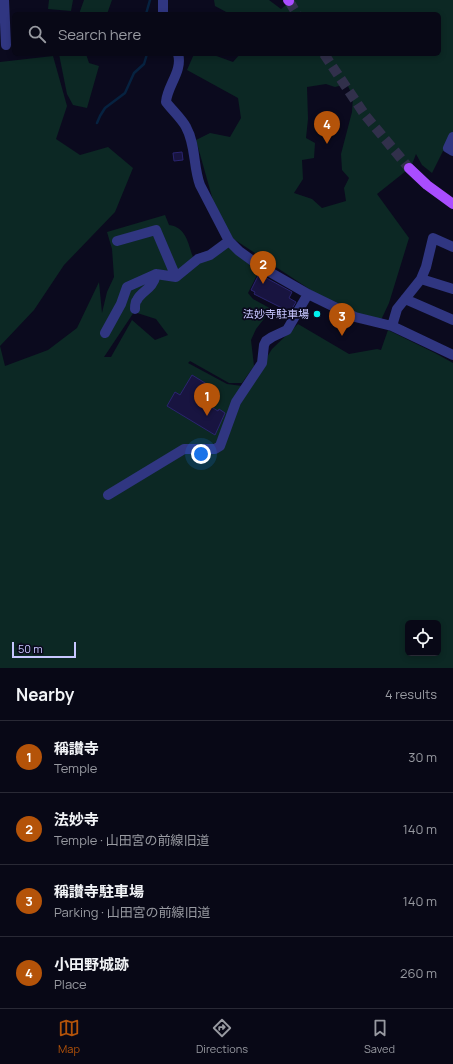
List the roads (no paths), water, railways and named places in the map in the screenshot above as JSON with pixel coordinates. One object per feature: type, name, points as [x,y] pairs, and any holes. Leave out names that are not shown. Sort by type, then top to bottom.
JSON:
[{"type":"main road","points":[[409,168],[427,185],[453,204]]},
{"type":"street","points":[[4,0],[6,45]]},
{"type":"street","points":[[163,0],[163,12]]},
{"type":"street","points":[[178,56],[178,69],[169,89],[166,102],[187,127],[195,154],[197,178],[229,241],[239,251],[261,266],[308,294],[354,317],[392,326],[453,355]]},
{"type":"street","points":[[453,137],[448,148],[453,151]]},
{"type":"street","points":[[117,242],[156,230],[176,277]]},
{"type":"street","points":[[392,326],[397,309],[421,279],[426,267],[433,238],[453,247]]},
{"type":"street","points":[[105,333],[121,304],[127,287],[156,274],[176,277],[198,259],[210,255],[229,241]]},
{"type":"street","points":[[134,309],[137,299],[148,290],[155,280],[156,274]]},
{"type":"street","points":[[421,279],[453,289]]},
{"type":"street","points":[[108,495],[184,449],[215,449],[220,446],[236,402],[262,363],[264,345],[266,341],[287,330],[308,294]]},
{"type":"street","points":[[405,299],[453,320]]},
{"type":"waterway","points":[[147,12],[150,0]]},
{"type":"waterway","points":[[97,123],[105,108],[125,93],[134,73],[144,64],[146,56]]},
{"type":"tunnel","points":[[289,1],[296,12]]},
{"type":"tunnel","points":[[325,56],[365,115],[409,168]]},
{"type":"place","name":"小田野城跡","points":[[327,144]]},
{"type":"place","name":"法妙寺","points":[[263,284]]},
{"type":"place","name":"法妙寺駐車場","points":[[317,314]]},
{"type":"place","name":"稱讃寺駐車場","points":[[342,336]]},
{"type":"place","name":"稱讃寺","points":[[207,416]]}]
